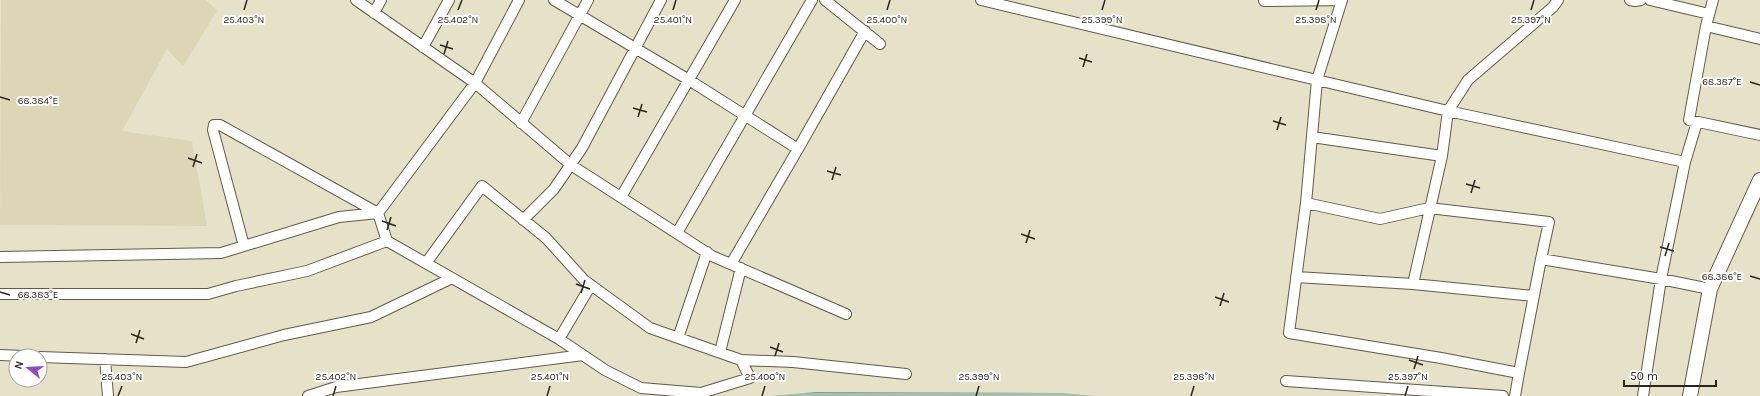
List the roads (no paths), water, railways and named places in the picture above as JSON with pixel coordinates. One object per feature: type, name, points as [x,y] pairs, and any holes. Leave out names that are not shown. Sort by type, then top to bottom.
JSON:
[{"type":"street","points":[[356,0],[475,83],[572,165],[677,233],[707,252],[731,264],[846,314]]},
{"type":"street","points":[[374,13],[381,0]]},
{"type":"street","points":[[423,47],[449,0]]},
{"type":"street","points":[[0,257],[221,252],[339,217],[378,213],[475,83],[519,0]]},
{"type":"street","points":[[554,0],[689,80],[798,149]]},
{"type":"street","points":[[521,123],[588,0]]},
{"type":"street","points":[[523,220],[554,189],[572,165],[621,77],[661,0]]},
{"type":"street","points":[[621,197],[735,0]]},
{"type":"street","points":[[677,233],[812,0]]},
{"type":"street","points":[[825,0],[880,44]]},
{"type":"street","points":[[981,0],[1448,112],[1685,162]]},
{"type":"street","points":[[1264,1],[1342,0],[1317,80],[1306,203],[1288,334],[1440,358],[1519,373]]},
{"type":"street","points":[[1413,284],[1442,156],[1448,112],[1468,80],[1553,7],[1558,0]]},
{"type":"street","points":[[1630,0],[1641,0]]},
{"type":"street","points":[[1650,0],[1709,14]]},
{"type":"street","points":[[1713,0],[1706,26],[1689,120],[1760,136]]},
{"type":"street","points":[[1706,26],[1760,39]]},
{"type":"street","points":[[731,264],[865,31]]},
{"type":"street","points":[[1643,396],[1661,279],[1685,162],[1697,122]]},
{"type":"street","points":[[244,246],[213,130],[214,125],[220,125],[378,213],[387,241],[559,339],[605,370],[641,388],[701,393],[750,378],[741,360]]},
{"type":"street","points":[[1312,137],[1442,156]]},
{"type":"street","points":[[1690,396],[1710,289],[1760,180]]},
{"type":"street","points":[[426,263],[482,186],[546,238],[584,280],[650,328],[741,360],[793,362],[906,374]]},
{"type":"street","points":[[1306,203],[1380,219],[1430,208],[1549,222],[1519,373],[1516,396]]},
{"type":"street","points":[[0,294],[208,294],[236,286],[307,271],[387,241]]},
{"type":"street","points":[[678,338],[707,252]]},
{"type":"street","points":[[1541,259],[1661,279],[1710,289]]},
{"type":"street","points":[[720,352],[741,268]]},
{"type":"street","points":[[48,357],[186,362],[284,335],[371,317],[452,278]]},
{"type":"street","points":[[1296,278],[1413,284],[1534,296]]},
{"type":"street","points":[[559,339],[591,285]]},
{"type":"street","points":[[308,396],[336,387],[583,355]]},
{"type":"street","points":[[106,359],[108,396]]},
{"type":"street","points":[[1286,381],[1504,396]]}]
